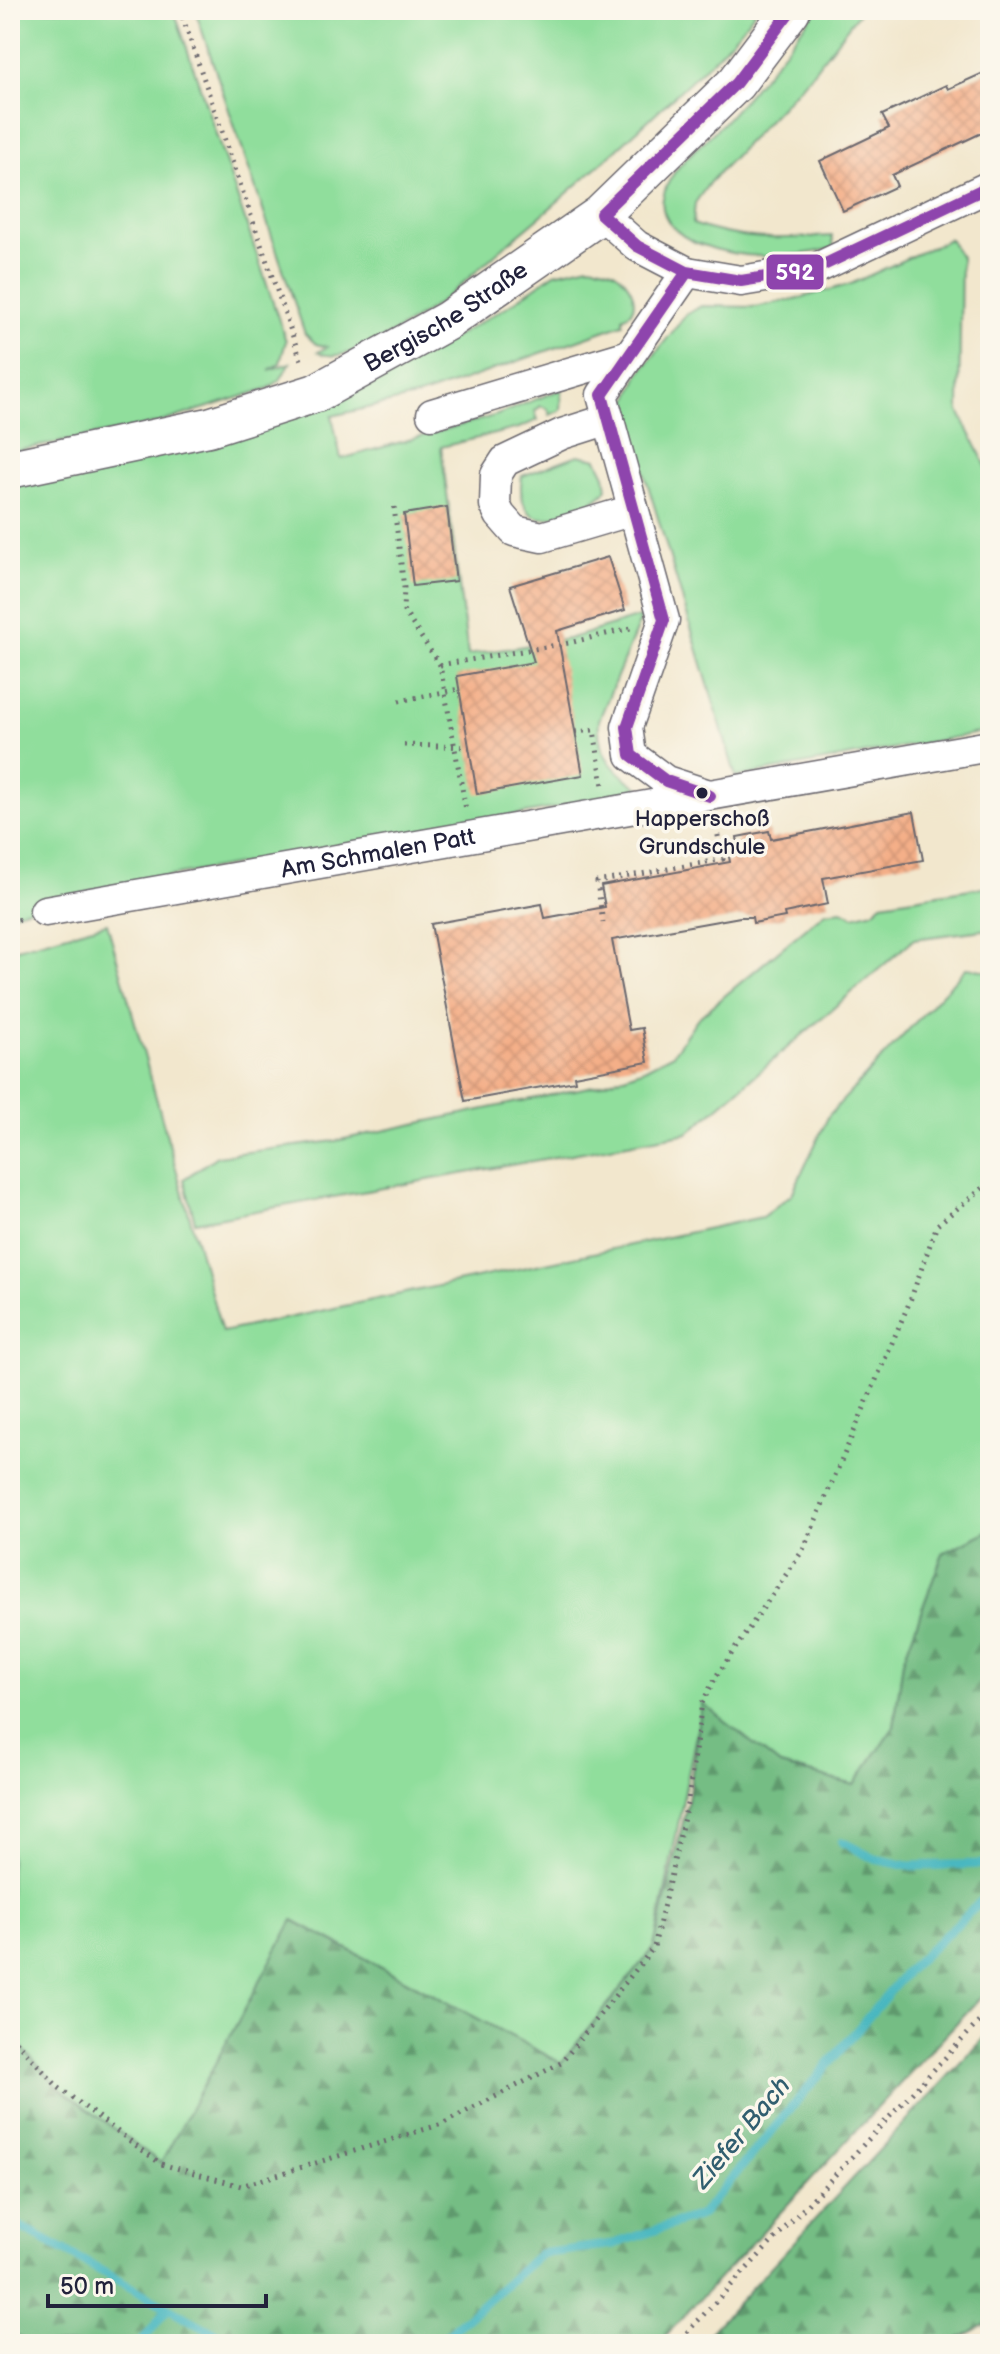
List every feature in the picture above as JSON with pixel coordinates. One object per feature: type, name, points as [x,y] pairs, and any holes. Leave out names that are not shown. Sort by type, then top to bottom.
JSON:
[{"type":"main road","name":"Bergische Straße","points":[[10,469],[209,427],[316,393],[447,321],[601,214],[736,83],[791,10]]},
{"type":"street","points":[[601,214],[637,246],[687,272],[741,281],[815,269],[990,186]]},
{"type":"street","points":[[664,620],[602,395],[687,272]]},
{"type":"street","points":[[432,414],[629,355]]},
{"type":"street","points":[[609,419],[562,434],[505,461],[496,475],[495,505],[514,531],[542,537],[633,510]]},
{"type":"street","name":"Am Schmalen Patt","points":[[664,620],[627,727],[631,755],[666,781],[710,796]]},
{"type":"street","name":"Am Schmalen Patt","points":[[45,911],[990,746]]},
{"type":"path","points":[[180,10],[297,352],[316,393]]},
{"type":"path","points":[[394,507],[404,588],[403,610],[440,665],[471,839]]},
{"type":"path","points":[[440,665],[569,643],[664,620]]},
{"type":"path","points":[[399,701],[459,689]]},
{"type":"path","points":[[575,732],[594,730],[607,815]]},
{"type":"path","points":[[404,745],[469,747]]},
{"type":"path","points":[[603,923],[597,882],[723,859],[710,796]]},
{"type":"path","points":[[10,2035],[58,2087],[161,2164],[241,2186],[442,2124],[561,2063],[654,1947],[688,1800],[702,1703],[717,1675],[803,1550],[910,1301],[937,1225],[984,1187],[990,1188]]},
{"type":"path","points":[[676,2344],[990,2010]]},
{"type":"path","points":[[970,2344],[990,2334]]},
{"type":"green space","points":[[10,10],[174,10],[286,341],[280,363],[269,370],[290,363],[280,380],[269,388],[158,423],[10,452]]},
{"type":"green space","points":[[195,10],[756,10],[722,50],[640,128],[445,298],[371,344],[356,351],[329,355],[318,352],[327,347],[316,344],[305,334]]},
{"type":"green space","points":[[816,10],[861,10],[808,78],[710,182],[695,203],[693,224],[745,236],[832,236],[834,248],[765,256],[731,253],[690,240],[667,220],[663,206],[666,187],[687,157],[747,96]]},
{"type":"green space","points":[[949,239],[961,257],[959,411],[990,474],[990,731],[736,777],[625,409],[639,374],[686,315],[701,306],[755,307],[800,298],[851,284]]},
{"type":"green space","points":[[589,265],[614,271],[630,287],[633,307],[623,318],[623,324],[419,396],[332,416],[341,459],[497,415],[562,389],[561,410],[550,415],[548,409],[541,406],[535,411],[538,420],[519,428],[441,447],[468,655],[568,639],[642,616],[599,720],[599,733],[610,763],[645,792],[98,889],[10,914],[10,484],[424,355],[508,306],[555,273]]},
{"type":"green space","points":[[578,455],[597,459],[605,475],[607,489],[590,502],[555,516],[538,517],[527,510],[522,497],[522,476]]},
{"type":"green space","points":[[990,886],[990,929],[914,939],[688,1133],[195,1222],[184,1179],[217,1156],[335,1141],[598,1085],[644,1069],[673,1054],[697,1019],[825,912],[842,910],[854,916],[873,911],[882,903]]},
{"type":"green space","points":[[107,923],[222,1332],[762,1217],[792,1194],[829,1115],[966,968],[990,971],[990,1530],[943,1553],[903,1661],[894,1727],[854,1785],[780,1765],[702,1704],[654,1947],[561,2063],[294,1920],[161,2164],[58,2087],[10,2035],[10,950]]},
{"type":"green space","points":[[990,1530],[990,1987],[658,2344],[26,2344],[10,2330],[10,2035],[58,2087],[161,2163],[293,1920],[561,2063],[654,1947],[688,1800],[702,1703],[780,1765],[854,1785],[894,1727],[903,1661],[943,1553]]},
{"type":"green space","points":[[990,2031],[990,2322],[948,2344],[699,2344]]},
{"type":"building","points":[[990,70],[990,129],[892,175],[897,186],[843,211],[820,161],[889,128],[882,115],[946,85],[948,89]]},
{"type":"building","points":[[447,507],[456,581],[413,586],[404,514]]},
{"type":"building","points":[[608,557],[625,610],[557,631],[583,775],[477,794],[457,676],[534,662],[510,586]]},
{"type":"building","points":[[914,812],[923,860],[823,878],[828,904],[753,923],[752,917],[740,917],[612,940],[629,1030],[642,1028],[648,1062],[574,1076],[575,1081],[465,1101],[431,924],[542,904],[545,918],[605,907],[601,886],[730,862],[727,846],[738,844],[737,837],[769,831],[771,839]]},
{"type":"waterway","points":[[842,1842],[875,1859],[908,1866],[990,1864]]},
{"type":"waterway","name":"Ziefer Bach","points":[[437,2344],[540,2254],[614,2244],[701,2215],[907,1971],[990,1893]]},
{"type":"waterway","name":"Ziefer Bach","points":[[10,2221],[234,2344]]},
{"type":"waterway","points":[[140,2344],[167,2309]]},
{"type":"transit line","name":"592","points":[[601,214],[736,83],[791,10]]},
{"type":"transit line","name":"592","points":[[601,214],[637,246],[687,272],[741,281],[815,269],[990,186]]},
{"type":"transit line","name":"592","points":[[687,272],[602,395],[664,620],[627,727],[631,755],[666,781],[710,796]]},
{"type":"place","name":"Happerschoß Grundschule","points":[[702,793]]}]
